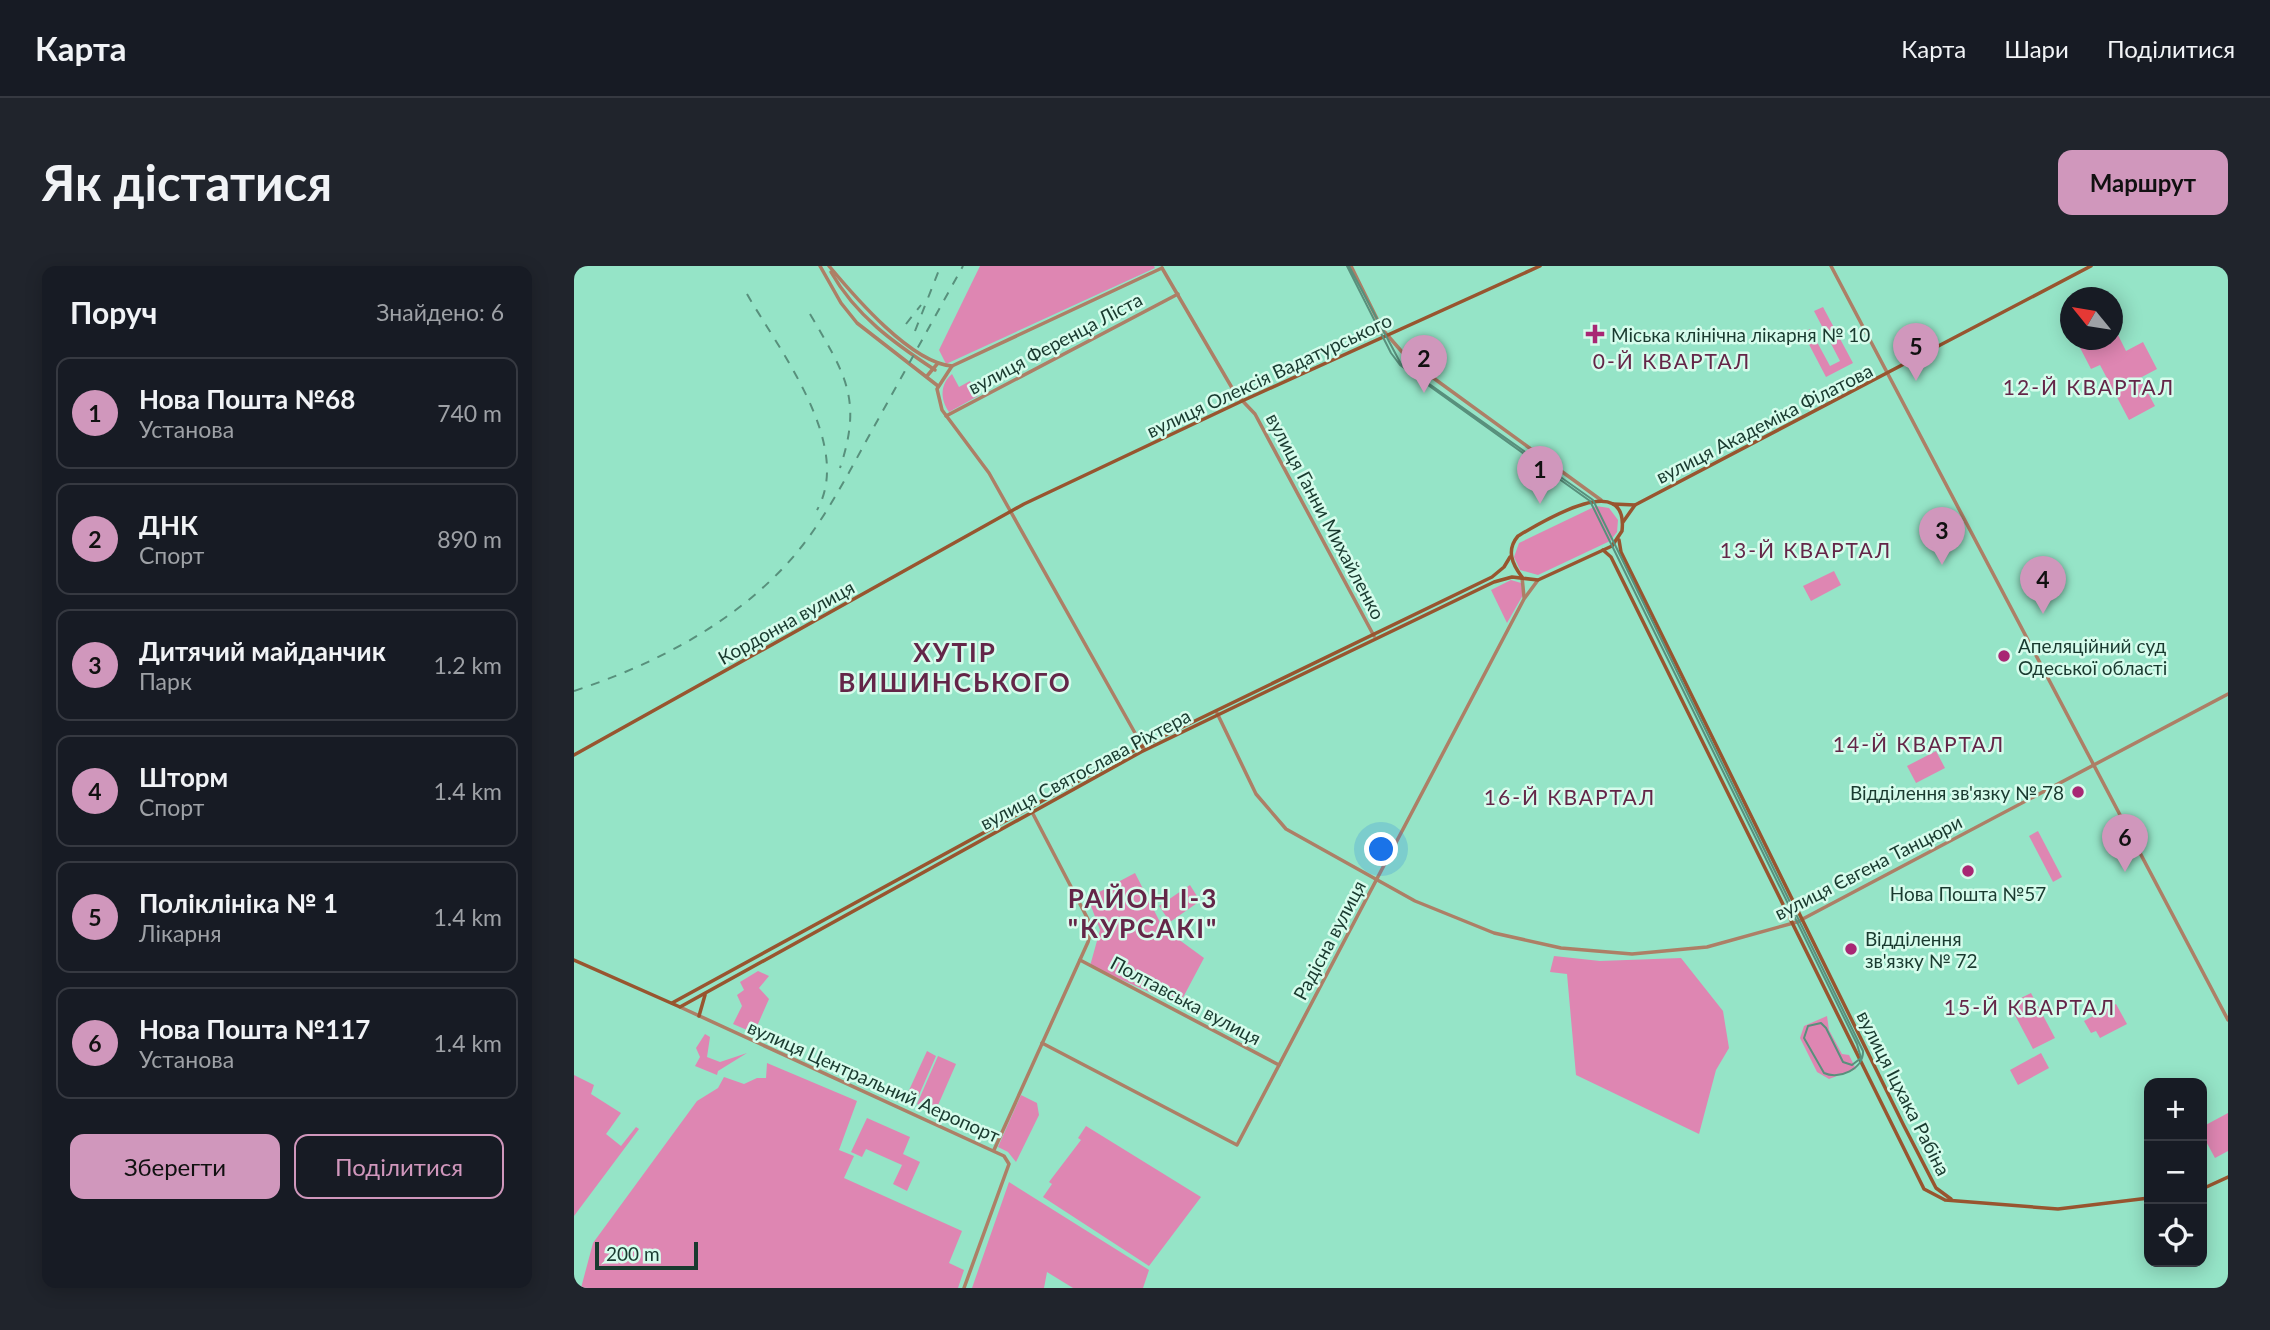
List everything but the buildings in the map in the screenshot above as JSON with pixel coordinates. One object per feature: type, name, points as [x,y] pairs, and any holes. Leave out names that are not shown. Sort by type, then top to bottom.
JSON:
[{"type":"main road","name":"вулиця Олексія Вадатурського","points":[[1011,511],[1242,401],[1540,266]]},
{"type":"main road","name":"вулиця Академіка Філатова","points":[[1635,505],[2091,266]]},
{"type":"main road","points":[[1601,500],[1618,506],[1635,505]]},
{"type":"main road","name":"вулиця Святослава Ріхтера","points":[[671,1003],[1144,749],[1492,576],[1504,567],[1518,536],[1579,506],[1601,500]]},
{"type":"main road","points":[[1608,502],[1618,511],[1623,524]]},
{"type":"main road","points":[[1511,555],[1522,577],[1538,580],[1603,550],[1619,538],[1623,524],[1635,505]]},
{"type":"main road","name":"Кордонна вулиця","points":[[574,755],[1011,511]]},
{"type":"main road","name":"вулиця Іцхака Рабіна","points":[[1619,538],[1621,552],[1935,1185],[1944,1196],[1956,1201]]},
{"type":"main road","name":"вулиця Іцхака Рабіна","points":[[1603,550],[1611,557],[1924,1189],[1940,1199],[1956,1201]]},
{"type":"main road","name":"вулиця Святослава Ріхтера","points":[[1217,713],[1494,582],[1522,577]]},
{"type":"main road","name":"вулиця Святослава Ріхтера","points":[[680,1007],[1144,749]]},
{"type":"main road","points":[[574,960],[680,1007]]},
{"type":"main road","points":[[699,1016],[706,993]]},
{"type":"main road","points":[[2207,1187],[2228,1177]]},
{"type":"main road","points":[[1924,1189],[1931,1192],[1935,1185]]},
{"type":"main road","points":[[1956,1201],[2058,1209],[2144,1199]]},
{"type":"street","points":[[820,266],[841,303],[857,323],[938,386],[940,405],[946,416],[981,461],[1011,511],[1144,749]]},
{"type":"street","points":[[829,266],[847,297],[872,325],[935,370]]},
{"type":"street","points":[[829,266],[868,312],[939,363],[952,366]]},
{"type":"street","points":[[1351,266],[1387,336],[1417,368],[1601,500]]},
{"type":"street","points":[[1831,266],[2228,1020]]},
{"type":"street","points":[[938,386],[952,366],[1162,267]]},
{"type":"street","name":"вулиця Ганни Михайленко","points":[[1162,267],[1242,401],[1255,414],[1376,639]]},
{"type":"street","name":"вулиця Ференца Ліста","points":[[946,416],[1178,294]]},
{"type":"street","points":[[928,376],[939,363]]},
{"type":"street","points":[[1522,577],[1524,599]]},
{"type":"street","name":"Радісна вулиця","points":[[1042,1043],[1237,1145],[1524,599],[1538,580]]},
{"type":"street","name":"вулиця Євгена Танцюри","points":[[1217,713],[1256,794],[1280,823],[1415,901],[1461,921],[1519,940],[1561,948],[1612,953],[1664,952],[1738,940],[1791,924],[2228,694]]},
{"type":"street","points":[[993,1150],[1080,960],[1092,927],[1032,812]]},
{"type":"street","name":"Полтавська вулиця","points":[[1080,960],[1279,1065]]},
{"type":"street","name":"вулиця Центральний Аеропорт","points":[[680,1007],[1004,1156],[1009,1164],[964,1288]]},
{"type":"shaded area","points":[[980,266],[1155,268],[946,364],[939,350]]},
{"type":"shaded area","points":[[1823,307],[1853,363],[1826,377],[1803,333],[1810,329],[1830,366],[1840,361],[1814,311]]},
{"type":"shaded area","points":[[2143,342],[2157,369],[2140,378],[2155,406],[2129,420],[2100,365],[2091,369],[2081,350],[2123,350],[2123,345],[2126,351]]},
{"type":"shaded area","points":[[952,374],[959,387],[970,381],[978,396],[949,412],[943,392],[945,382]]},
{"type":"shaded area","points":[[1596,506],[1609,508],[1618,520],[1617,532],[1610,541],[1538,575],[1520,570],[1514,557],[1519,543]]},
{"type":"shaded area","points":[[1834,571],[1841,585],[1811,601],[1803,586]]},
{"type":"shaded area","points":[[1511,580],[1521,583],[1523,595],[1507,623],[1491,590]]},
{"type":"shaded area","points":[[1936,751],[1945,768],[1916,783],[1907,766]]},
{"type":"shaded area","points":[[2038,831],[2062,877],[2053,882],[2029,836]]},
{"type":"shaded area","points":[[1135,873],[1163,928],[1204,958],[1179,1005],[1090,966],[1100,930],[1088,898]]},
{"type":"shaded area","points":[[1190,885],[1200,901],[1170,922],[1159,906]]},
{"type":"shaded area","points":[[1554,956],[1600,961],[1681,958],[1723,1011],[1729,1048],[1716,1070],[1699,1134],[1576,1075],[1567,974],[1550,972]]},
{"type":"shaded area","points":[[758,971],[769,976],[759,988],[769,999],[754,1033],[733,1024],[742,1006],[737,995],[744,990],[740,982]]},
{"type":"shaded area","points":[[2031,993],[2055,1038],[2033,1049],[2009,1004]]},
{"type":"shaded area","points":[[2116,1004],[2127,1024],[2100,1038],[2096,1031],[2091,1033],[2084,1021]]},
{"type":"shaded area","points":[[1827,1016],[1829,1030],[1842,1054],[1849,1055],[1856,1069],[1829,1079],[1817,1072],[1800,1038],[1804,1026]]},
{"type":"shaded area","points":[[705,1034],[710,1037],[707,1057],[720,1062],[747,1053],[718,1071],[717,1075],[695,1066],[700,1057],[696,1048]]},
{"type":"shaded area","points":[[927,1051],[936,1056],[915,1104],[905,1099]]},
{"type":"shaded area","points":[[2041,1053],[2049,1068],[2018,1085],[2010,1070]]},
{"type":"shaded area","points":[[938,1056],[956,1064],[935,1112],[917,1104]]},
{"type":"shaded area","points":[[767,1063],[857,1101],[839,1150],[854,1156],[844,1178],[962,1231],[949,1263],[964,1270],[958,1288],[581,1288],[593,1243],[697,1101],[718,1088],[724,1077],[744,1084],[757,1078],[766,1078]]},
{"type":"shaded area","points":[[574,1075],[594,1085],[591,1094],[621,1113],[606,1134],[621,1146],[636,1127],[639,1129],[574,1216]]},
{"type":"shaded area","points":[[1021,1095],[1037,1103],[1039,1115],[1016,1162],[1008,1152],[998,1147]]},
{"type":"shaded area","points":[[2228,1113],[2228,1151],[2215,1158],[2207,1143],[2207,1124]]},
{"type":"shaded area","points":[[867,1118],[910,1137],[903,1154],[920,1162],[907,1191],[893,1184],[902,1165],[866,1149],[862,1157],[851,1152]]},
{"type":"shaded area","points":[[1086,1126],[1201,1197],[1149,1266],[1043,1197],[1052,1184],[1049,1182],[1081,1140],[1078,1138]]},
{"type":"shaded area","points":[[1009,1182],[1149,1270],[1143,1288],[1073,1288],[1047,1272],[1044,1288],[972,1288]]},
{"type":"tram line","points":[[1347,266],[1391,353],[1400,365],[1590,501],[1857,1044],[1861,1058],[1852,1065],[1843,1062],[1821,1023],[1808,1026],[1804,1038],[1824,1073],[1837,1075],[1855,1068],[1862,1057],[1863,1051],[1593,500],[1401,364],[1349,266]]},
{"type":"railway","points":[[574,691],[665,654],[721,621],[772,580],[794,556],[835,497],[963,266]]},
{"type":"railway","points":[[915,331],[939,270]]},
{"type":"railway","points":[[747,294],[793,370],[820,428],[826,457],[826,484],[817,510]]},
{"type":"railway","points":[[906,324],[921,305]]},
{"type":"railway","points":[[810,314],[833,354],[847,388],[850,423],[840,468]]},
{"type":"place","name":"Міська клінічна лікарня № 10","points":[[1595,334]]},
{"type":"place","name":"Поліклініка № 1","points":[[1916,381]]},
{"type":"place","name":"ДНК","points":[[1424,393]]},
{"type":"place","name":"Нова Пошта №68","points":[[1540,504]]},
{"type":"place","name":"Дитячий майданчик","points":[[1942,565]]},
{"type":"place","name":"Шторм","points":[[2043,614]]},
{"type":"place","name":"Апеляційний суд Одеської області","points":[[2004,656]]},
{"type":"place","name":"Відділення зв'язку № 78","points":[[2078,792]]},
{"type":"place","name":"Нова Пошта №57","points":[[1968,871]]},
{"type":"place","name":"Нова Пошта №117","points":[[2125,872]]},
{"type":"place","name":"Відділення зв'язку № 72","points":[[1851,949]]},
{"type":"district","name":"0-Й КВАРТАЛ","points":[[1672,360]]},
{"type":"district","name":"12-Й КВАРТАЛ","points":[[2089,386]]},
{"type":"district","name":"13-Й КВАРТАЛ","points":[[1806,549]]},
{"type":"district","name":"ХУТІР ВИШИНСЬКОГО","points":[[955,667]]},
{"type":"district","name":"14-Й КВАРТАЛ","points":[[1919,743]]},
{"type":"district","name":"16-Й КВАРТАЛ","points":[[1570,796]]},
{"type":"district","name":"РАЙОН І-3 \"КУРСАКІ\"","points":[[1143,913]]},
{"type":"district","name":"15-Й КВАРТАЛ","points":[[2030,1006]]}]
